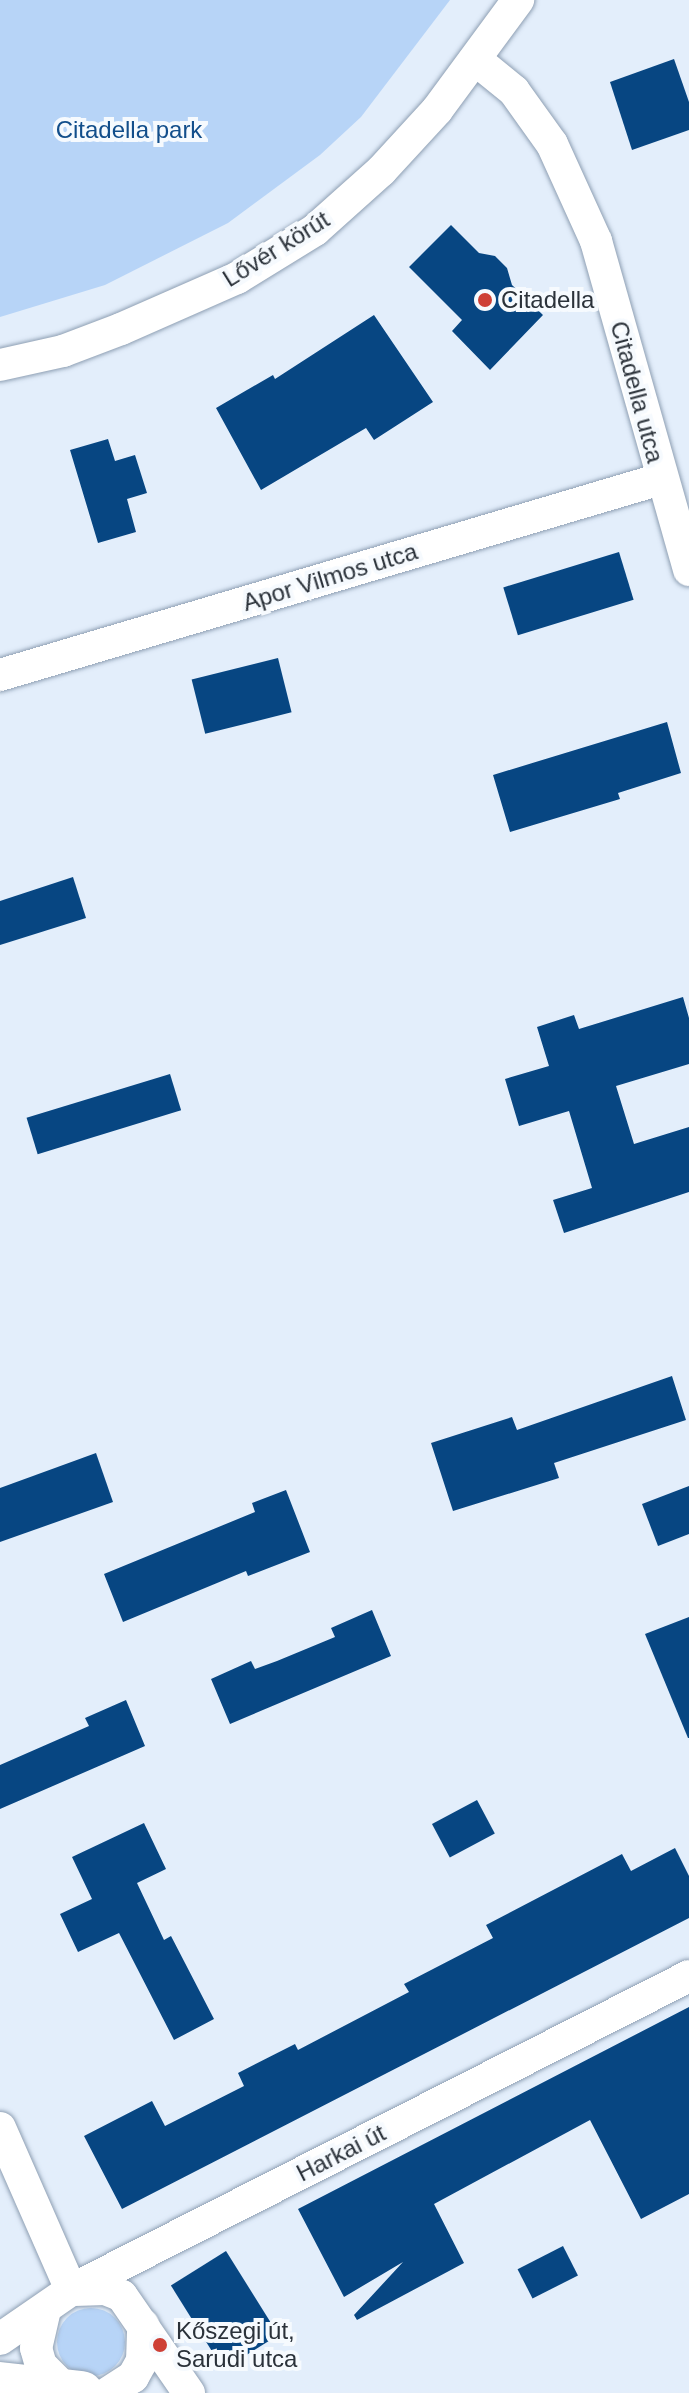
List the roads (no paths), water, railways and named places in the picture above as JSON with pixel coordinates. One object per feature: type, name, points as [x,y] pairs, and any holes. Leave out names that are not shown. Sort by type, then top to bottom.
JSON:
[{"type":"main road","points":[[0,2384],[84,2392]]},
{"type":"street","name":"Lővér körút","points":[[0,365],[63,351],[121,329],[237,278],[315,230],[381,171],[476,60],[518,0]]},
{"type":"street","name":"Citadella utca","points":[[476,60],[514,91],[552,144],[596,241],[689,570]]},
{"type":"street","name":"Apor Vilmos utca","points":[[0,675],[661,479]]},
{"type":"street","name":"Harkai út","points":[[0,2339],[44,2314],[71,2290],[689,1976]]},
{"type":"street","points":[[0,2128],[71,2290],[88,2287],[122,2296],[189,2393]]},
{"type":"street","points":[[44,2314],[37,2330],[38,2356],[52,2380],[84,2392],[133,2377],[142,2361],[143,2325]]},
{"type":"place","name":"Citadella","points":[[485,300]]},
{"type":"place","name":"Kőszegi út, Sarudi utca","points":[[160,2345]]},
{"type":"park label","name":"Citadella park","points":[[129,130]]}]
